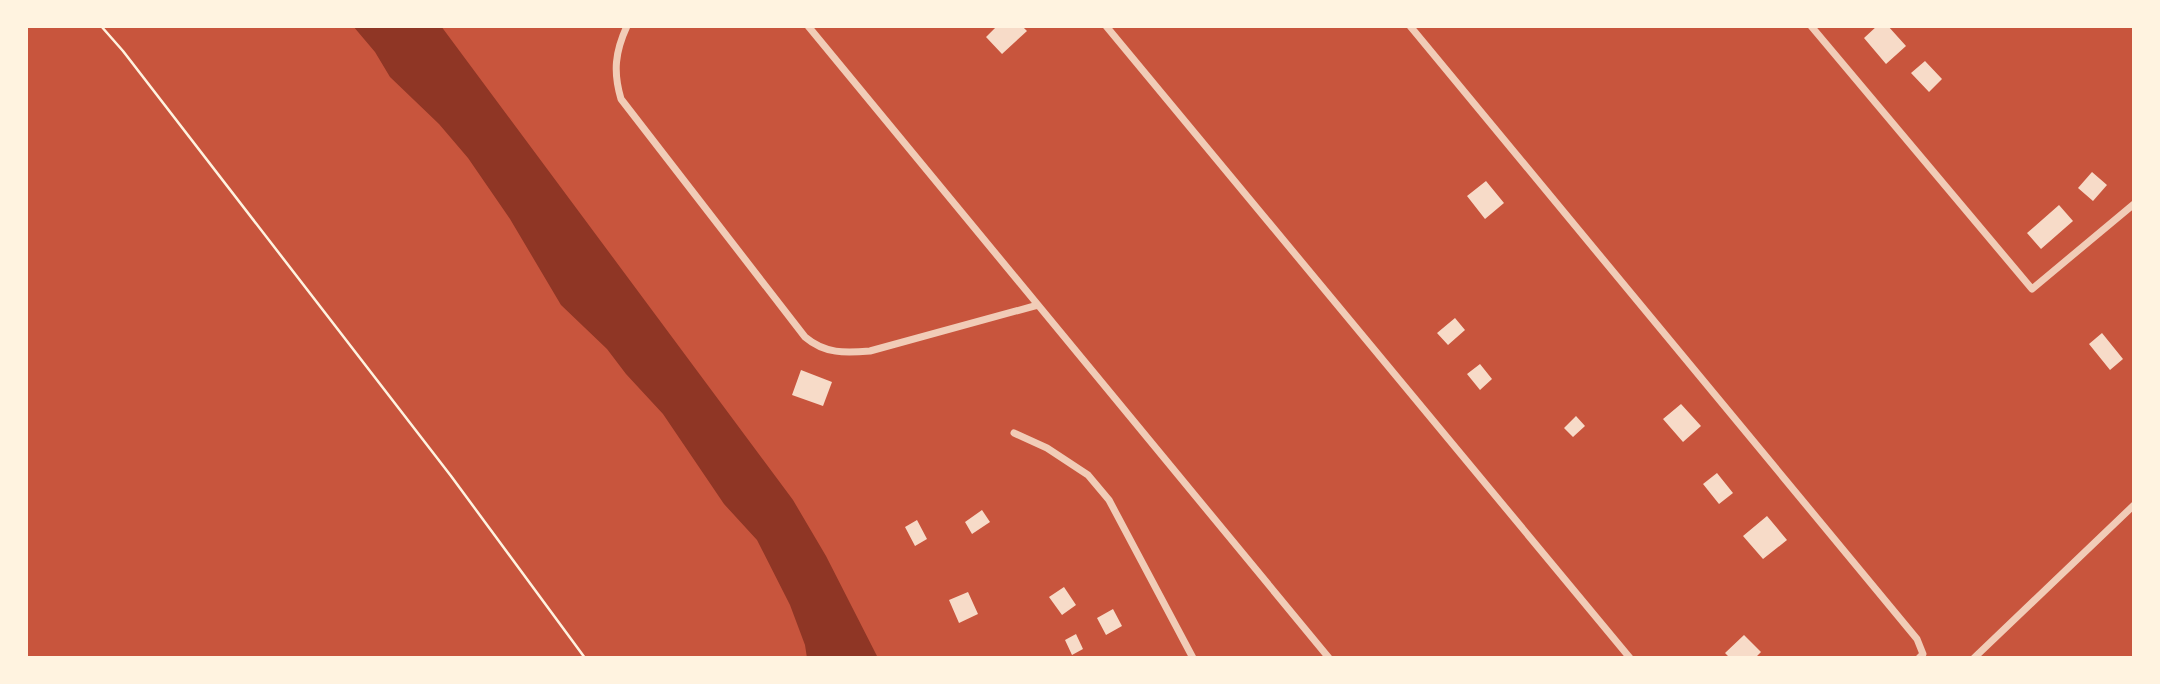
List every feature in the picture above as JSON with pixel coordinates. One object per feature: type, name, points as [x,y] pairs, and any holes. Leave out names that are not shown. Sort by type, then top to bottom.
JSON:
[{"type":"street","points":[[627,26],[619,43],[615,62],[615,80],[621,99],[805,337],[816,346],[845,353],[870,351],[1038,305]]},
{"type":"street","points":[[808,26],[1329,658]]},
{"type":"street","points":[[1107,26],[1630,658]]},
{"type":"street","points":[[1410,26],[1917,639],[1923,654],[1919,658]]},
{"type":"street","points":[[1811,26],[2032,289],[2134,204]]},
{"type":"street","points":[[1014,433],[1047,448],[1087,475],[1110,500],[1192,658]]},
{"type":"street","points":[[1974,658],[2134,505]]},
{"type":"path","points":[[101,26],[451,476],[585,658]]},
{"type":"shaded area","points":[[353,26],[441,26],[793,500],[826,556],[878,658],[807,658],[790,605],[757,540],[724,504],[663,414],[607,349],[561,305],[510,219],[468,158],[439,124],[390,77],[375,52]]},
{"type":"building","points":[[997,26],[1022,26],[1027,31],[1002,54],[986,37]]},
{"type":"building","points":[[1877,26],[1888,26],[1906,46],[1886,64],[1864,38]]},
{"type":"building","points":[[1925,61],[1942,79],[1929,92],[1911,73]]},
{"type":"building","points":[[2092,172],[2107,185],[2093,201],[2078,188]]},
{"type":"building","points":[[1486,181],[1504,203],[1485,219],[1467,196]]},
{"type":"building","points":[[2059,205],[2073,221],[2041,249],[2027,233]]},
{"type":"building","points":[[1455,318],[1465,330],[1448,345],[1437,333]]},
{"type":"building","points":[[2102,333],[2123,359],[2110,370],[2089,344]]},
{"type":"building","points":[[1480,364],[1492,379],[1480,390],[1467,374]]},
{"type":"building","points":[[801,370],[832,382],[823,406],[792,395]]},
{"type":"building","points":[[1681,404],[1701,426],[1683,442],[1663,419]]},
{"type":"building","points":[[1576,416],[1585,426],[1573,437],[1564,428]]},
{"type":"building","points":[[1717,473],[1733,493],[1719,504],[1703,484]]},
{"type":"building","points":[[982,510],[990,522],[972,534],[965,522]]},
{"type":"building","points":[[1767,516],[1787,540],[1763,559],[1743,536]]},
{"type":"building","points":[[917,520],[927,539],[915,546],[905,527]]},
{"type":"building","points":[[1064,587],[1076,605],[1062,615],[1049,597]]},
{"type":"building","points":[[968,592],[978,614],[959,623],[949,600]]},
{"type":"building","points":[[1113,609],[1122,626],[1106,635],[1097,618]]},
{"type":"building","points":[[1076,634],[1083,649],[1072,655],[1065,640]]},
{"type":"building","points":[[1744,635],[1761,652],[1755,658],[1730,658],[1725,653]]}]
